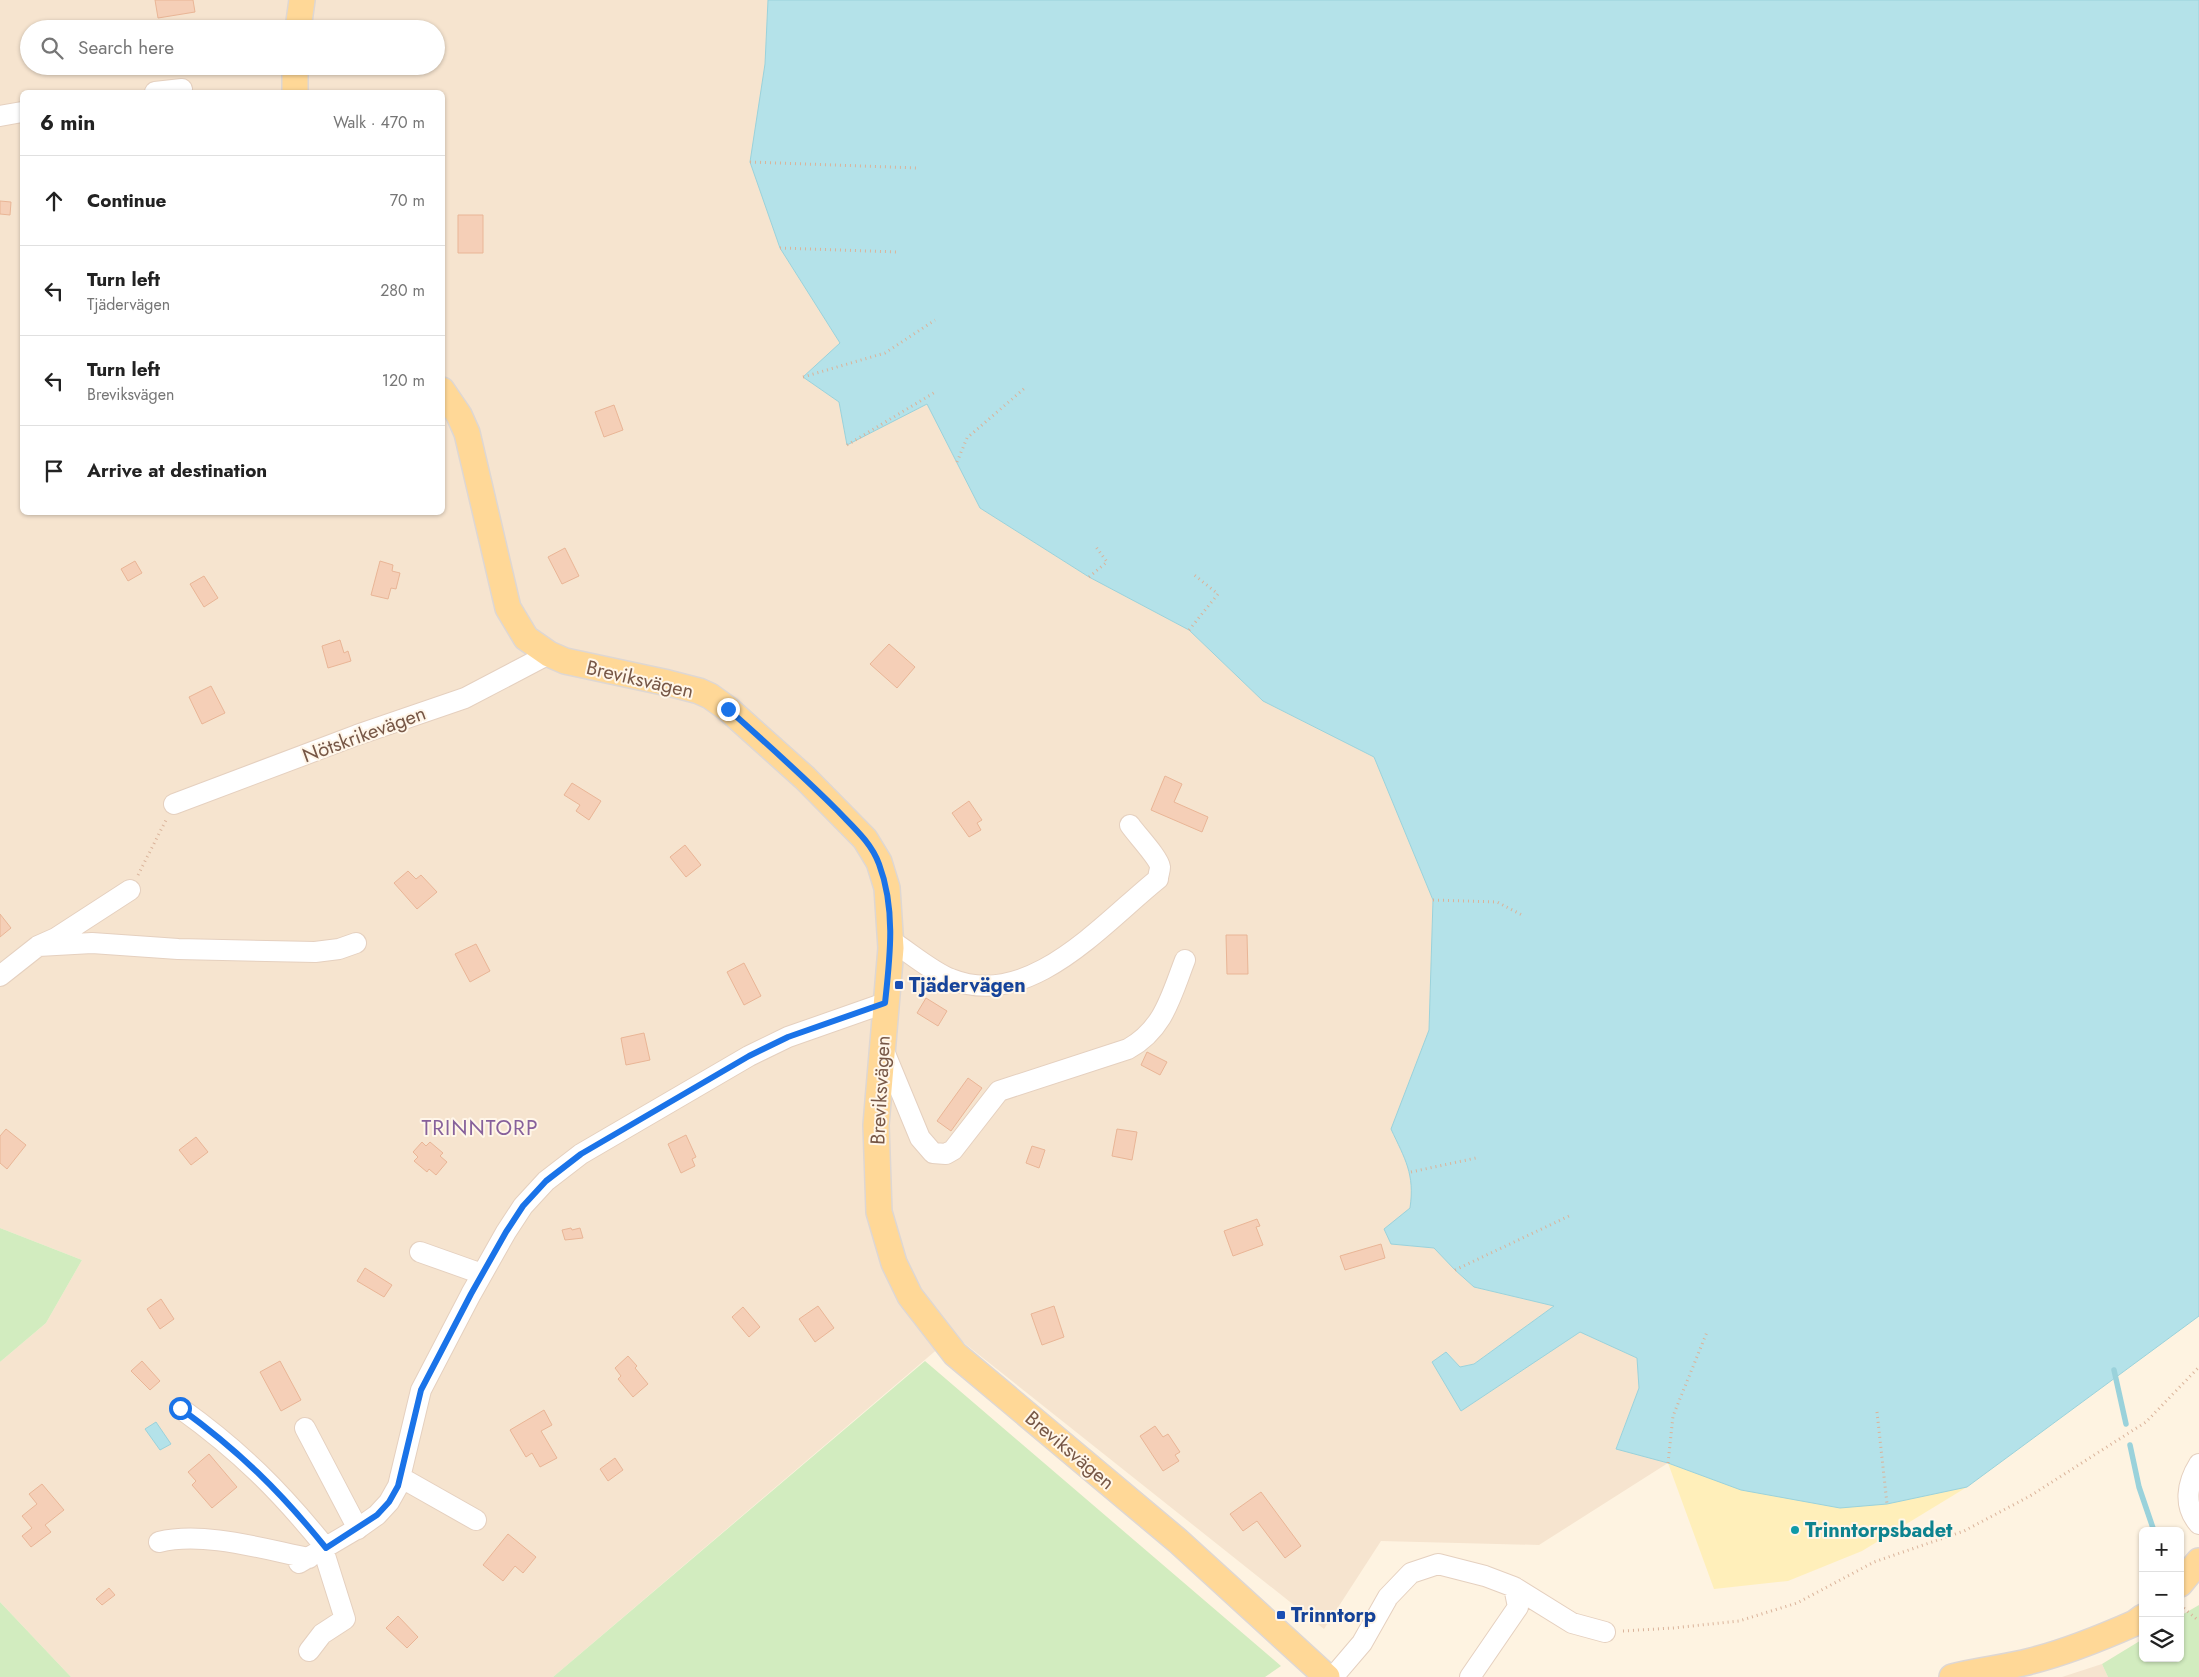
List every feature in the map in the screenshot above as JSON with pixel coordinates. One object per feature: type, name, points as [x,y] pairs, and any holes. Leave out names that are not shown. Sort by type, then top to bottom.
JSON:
[{"type":"main road","points":[[299,20],[302,0]]},
{"type":"main road","points":[[295,75],[295,90]]},
{"type":"main road","name":"Breviksvägen","points":[[445,394],[459,415],[467,433],[508,608],[526,638],[549,654],[588,667],[668,682],[699,691],[728,709],[805,778],[866,839],[879,862],[887,888],[890,940],[876,1125],[879,1212],[894,1263],[910,1296],[956,1354],[1178,1541],[1327,1677]]},
{"type":"main road","points":[[2184,1579],[2199,1561]]},
{"type":"main road","points":[[1952,1677],[2030,1661],[2081,1646],[2139,1620]]},
{"type":"street","points":[[173,90],[182,89]]},
{"type":"street","points":[[0,116],[20,112]]},
{"type":"street","name":"Nötskrikevägen","points":[[174,804],[357,735],[465,698],[549,654]]},
{"type":"street","points":[[890,940],[950,979],[977,986],[997,987],[1012,984],[1061,960],[1158,879],[1160,867],[1156,857],[1144,845],[1130,825]]},
{"type":"street","points":[[0,976],[38,946],[56,938],[130,890]]},
{"type":"street","points":[[38,946],[92,943],[178,949],[315,952],[339,949],[356,943]]},
{"type":"street","points":[[882,1046],[920,1138],[932,1153],[946,1154],[958,1145],[999,1091],[1128,1049],[1140,1043],[1152,1033],[1163,1015],[1185,960]]},
{"type":"street","points":[[158,1542],[176,1538],[206,1539],[314,1554],[358,1529],[377,1515],[389,1502],[398,1486],[421,1390],[482,1274],[523,1206],[546,1181],[581,1154],[749,1056],[788,1037],[885,1003]]},
{"type":"street","points":[[420,1252],[482,1274]]},
{"type":"street","points":[[180,1408],[217,1434],[255,1467],[291,1504],[345,1619],[322,1634],[310,1651]]},
{"type":"street","points":[[306,1428],[358,1529]]},
{"type":"street","points":[[2199,1464],[2190,1483],[2188,1502],[2193,1517],[2199,1524]]},
{"type":"street","points":[[400,1477],[476,1520]]},
{"type":"street","points":[[1333,1677],[1362,1643],[1388,1597],[1411,1572],[1438,1564],[1485,1576],[1514,1587],[1572,1623],[1605,1632]]},
{"type":"street","points":[[1470,1677],[1518,1607],[1514,1587]]},
{"type":"path","points":[[750,162],[918,168]]},
{"type":"path","points":[[780,248],[898,252]]},
{"type":"path","points":[[803,377],[885,353],[934,320]]},
{"type":"path","points":[[957,462],[968,438],[1026,387]]},
{"type":"path","points":[[847,444],[937,391]]},
{"type":"path","points":[[1090,577],[1107,562],[1096,547]]},
{"type":"path","points":[[1190,630],[1218,594],[1193,574]]},
{"type":"path","points":[[130,890],[174,804]]},
{"type":"path","points":[[1433,900],[1497,902],[1522,915]]},
{"type":"path","points":[[1411,1172],[1476,1158]]},
{"type":"path","points":[[1454,1270],[1569,1216]]},
{"type":"path","points":[[1668,1463],[1673,1416],[1707,1332]]},
{"type":"path","points":[[1605,1632],[1673,1628],[1740,1621],[1797,1603],[1874,1562],[1964,1531],[2030,1496],[2146,1422],[2199,1366]]},
{"type":"path","points":[[1877,1412],[1887,1504]]},
{"type":"path","points":[[2184,1608],[2199,1621]]},
{"type":"shaded area","points":[[0,0],[768,0],[765,64],[780,248],[840,343],[803,377],[839,402],[847,444],[927,404],[980,508],[1089,577],[1189,630],[1263,701],[1374,757],[1433,900],[1429,1030],[1392,1129],[1411,1172],[1413,1191],[1410,1209],[1384,1229],[1391,1244],[1434,1248],[1474,1287],[1554,1306],[1474,1364],[1460,1367],[1446,1352],[1432,1362],[1461,1410],[1580,1332],[1637,1358],[1639,1388],[1616,1448],[1668,1463],[1539,1545],[1381,1541],[1324,1629],[954,1335],[553,1677],[71,1677],[0,1602],[0,1362],[46,1323],[82,1260],[0,1228]]},
{"type":"shaded area","points":[[2102,1664],[2108,1677],[2062,1677]]},
{"type":"green space","points":[[0,1228],[82,1260],[46,1323],[0,1362]]},
{"type":"green space","points":[[925,1361],[1281,1666],[1265,1677],[553,1677]]},
{"type":"green space","points":[[0,1602],[71,1677],[0,1677]]},
{"type":"green space","points":[[2199,1605],[2199,1677],[2108,1677],[2102,1664],[2139,1641],[2139,1662],[2184,1662],[2184,1614]]},
{"type":"sand","name":"Trinntorpsbadet","points":[[1668,1463],[1741,1490],[1887,1504],[1967,1487],[1862,1551],[1788,1581],[1714,1589]]},
{"type":"water","points":[[768,0],[2199,0],[2199,1316],[1967,1487],[1887,1504],[1840,1508],[1741,1490],[1668,1463],[1616,1449],[1639,1388],[1637,1358],[1580,1332],[1461,1411],[1432,1362],[1446,1352],[1460,1367],[1474,1364],[1554,1306],[1474,1287],[1434,1248],[1391,1244],[1384,1229],[1410,1208],[1411,1186],[1408,1167],[1391,1129],[1429,1030],[1433,900],[1374,757],[1263,701],[1189,630],[1089,577],[980,508],[927,404],[847,445],[839,402],[803,377],[840,343],[780,248],[750,162],[765,64]]},
{"type":"water","points":[[156,1422],[171,1444],[160,1450],[145,1429]]},
{"type":"building","points":[[155,0],[193,0],[195,12],[158,18]]},
{"type":"building","points":[[0,201],[11,202],[10,215],[0,214]]},
{"type":"building","points":[[458,215],[483,215],[483,253],[458,253]]},
{"type":"building","points":[[614,405],[623,430],[604,437],[595,412]]},
{"type":"building","points":[[565,548],[579,576],[562,584],[548,557]]},
{"type":"building","points":[[135,561],[142,573],[128,581],[121,569]]},
{"type":"building","points":[[380,561],[393,565],[392,571],[400,573],[396,589],[391,588],[388,599],[371,595]]},
{"type":"building","points":[[204,576],[218,598],[204,607],[190,584]]},
{"type":"building","points":[[340,640],[344,653],[348,651],[351,661],[328,668],[322,646]]},
{"type":"building","points":[[889,644],[915,667],[897,688],[870,664]]},
{"type":"building","points":[[211,686],[225,713],[202,724],[189,697]]},
{"type":"building","points":[[1165,776],[1182,784],[1174,802],[1208,817],[1202,832],[1151,810]]},
{"type":"building","points":[[572,783],[601,801],[589,820],[576,811],[580,805],[564,795]]},
{"type":"building","points":[[969,801],[982,820],[977,823],[981,830],[969,837],[952,813]]},
{"type":"building","points":[[685,845],[701,865],[686,877],[670,857]]},
{"type":"building","points":[[408,871],[416,879],[421,875],[437,892],[417,909],[394,883]]},
{"type":"building","points":[[0,914],[11,928],[0,937]]},
{"type":"building","points":[[1226,935],[1247,935],[1248,974],[1227,974]]},
{"type":"building","points":[[476,944],[490,971],[470,982],[455,954]]},
{"type":"building","points":[[744,963],[761,996],[744,1005],[727,972]]},
{"type":"building","points":[[926,998],[947,1011],[938,1026],[917,1013]]},
{"type":"building","points":[[644,1033],[650,1060],[626,1065],[621,1038]]},
{"type":"building","points":[[1147,1052],[1167,1062],[1160,1075],[1141,1065]]},
{"type":"building","points":[[968,1078],[982,1088],[951,1131],[937,1121]]},
{"type":"building","points":[[6,1129],[26,1145],[7,1169],[0,1163],[0,1136]]},
{"type":"building","points":[[1117,1129],[1137,1132],[1132,1160],[1112,1156]]},
{"type":"building","points":[[686,1135],[696,1157],[692,1159],[695,1166],[681,1173],[668,1144]]},
{"type":"building","points":[[196,1137],[208,1152],[191,1165],[179,1150]]},
{"type":"building","points":[[422,1142],[426,1146],[430,1142],[443,1153],[440,1156],[447,1162],[436,1175],[429,1169],[427,1172],[414,1161],[418,1157],[413,1152]]},
{"type":"building","points":[[1032,1146],[1045,1150],[1039,1168],[1026,1163]]},
{"type":"building","points":[[1257,1219],[1260,1226],[1256,1227],[1263,1245],[1233,1256],[1224,1231]]},
{"type":"building","points":[[571,1228],[572,1230],[580,1228],[583,1238],[565,1240],[562,1230]]},
{"type":"building","points":[[1381,1244],[1385,1258],[1345,1270],[1340,1256]]},
{"type":"building","points":[[365,1268],[392,1285],[384,1297],[357,1281]]},
{"type":"building","points":[[161,1299],[174,1319],[160,1329],[147,1309]]},
{"type":"building","points":[[818,1306],[834,1328],[815,1342],[799,1319]]},
{"type":"building","points":[[1054,1306],[1064,1337],[1042,1345],[1031,1314]]},
{"type":"building","points":[[743,1307],[760,1327],[749,1337],[732,1317]]},
{"type":"building","points":[[628,1356],[637,1366],[635,1368],[648,1384],[633,1397],[618,1379],[621,1376],[615,1368]]},
{"type":"building","points":[[142,1361],[160,1381],[150,1390],[131,1371]]},
{"type":"building","points":[[280,1361],[301,1400],[281,1411],[260,1372]]},
{"type":"building","points":[[544,1410],[552,1425],[541,1431],[557,1458],[540,1467],[532,1453],[526,1457],[510,1430]]},
{"type":"building","points":[[1155,1426],[1163,1437],[1168,1434],[1180,1452],[1175,1455],[1179,1461],[1163,1471],[1140,1436]]},
{"type":"building","points":[[209,1454],[237,1487],[212,1508],[192,1485],[196,1481],[188,1472]]},
{"type":"building","points":[[615,1458],[623,1470],[608,1481],[600,1469]]},
{"type":"building","points":[[42,1484],[64,1510],[45,1525],[51,1532],[31,1547],[22,1536],[32,1528],[22,1516],[37,1504],[29,1494]]},
{"type":"building","points":[[1261,1492],[1301,1546],[1285,1558],[1257,1521],[1243,1531],[1230,1514]]},
{"type":"building","points":[[508,1534],[536,1557],[523,1573],[515,1566],[503,1581],[483,1565]]},
{"type":"building","points":[[109,1588],[115,1595],[102,1605],[96,1599]]},
{"type":"building","points":[[398,1616],[418,1637],[407,1648],[386,1628]]},
{"type":"waterway","points":[[2114,1370],[2126,1424]]},
{"type":"waterway","points":[[2130,1445],[2139,1487],[2153,1527]]},
{"type":"place","name":"Tjädervägen","points":[[899,985]]},
{"type":"place","name":"Trinntorpsbadet","points":[[1795,1530]]},
{"type":"place","name":"Trinntorp","points":[[1281,1615]]},
{"type":"district","name":"TRINNTORP","points":[[480,1128]]},
{"type":"route","points":[[180,1408],[217,1434],[255,1467],[291,1504],[326,1548],[377,1515],[389,1502],[398,1486],[421,1390],[506,1232],[523,1206],[546,1181],[581,1154],[648,1113],[749,1056],[788,1037],[885,1003],[891,948],[887,888],[879,862],[866,839],[805,778],[728,709]]}]
